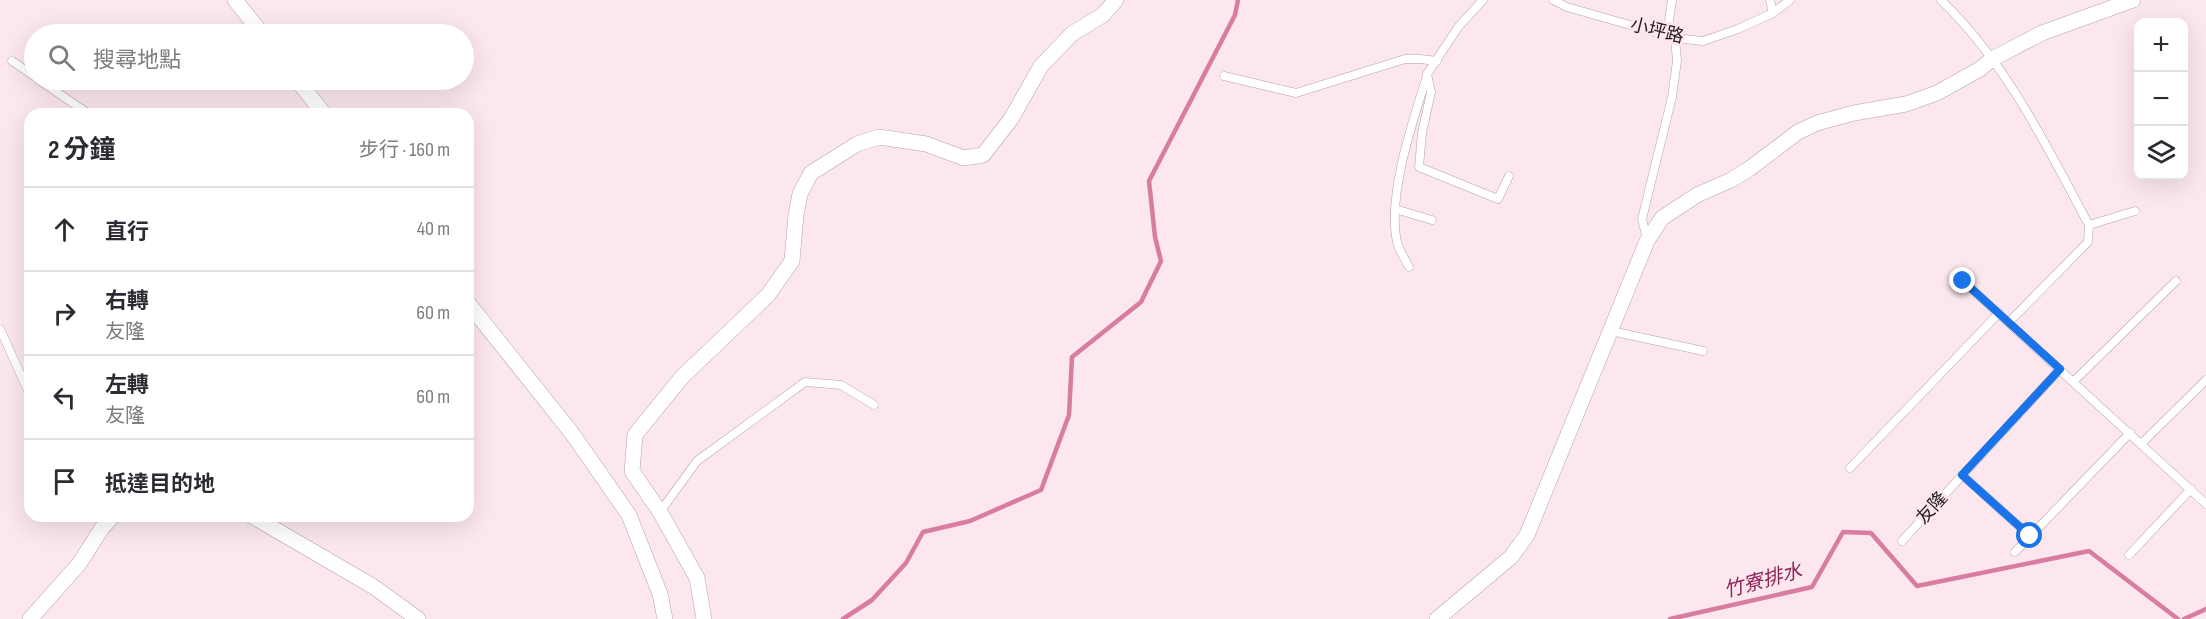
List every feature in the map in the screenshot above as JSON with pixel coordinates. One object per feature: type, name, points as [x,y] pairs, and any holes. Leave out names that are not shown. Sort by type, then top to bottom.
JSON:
[{"type":"street","points":[[235,0],[254,24]]},
{"type":"street","points":[[704,619],[697,578],[660,512],[632,471],[635,435],[682,377],[768,295],[792,261],[800,194],[811,173],[857,144],[879,137],[926,144],[964,158],[983,155],[1011,119],[1041,66],[1073,33],[1103,15],[1116,0]]},
{"type":"street","points":[[1437,619],[1511,557],[1527,535],[1647,241],[1662,218],[1696,195],[1749,169],[1798,132],[1817,123],[1854,113],[1906,104],[1937,93],[1980,69],[1992,59],[2042,33],[2133,0]]},
{"type":"street","points":[[305,90],[319,108]]},
{"type":"street","points":[[474,311],[571,432],[629,515],[660,594],[665,619]]},
{"type":"street","points":[[30,619],[79,564],[108,522]]},
{"type":"street","points":[[262,522],[374,587],[418,619]]},
{"type":"lane","points":[[1409,267],[1397,244],[1395,209],[1401,170],[1427,74],[1459,26],[1483,0]]},
{"type":"lane","name":"小坪路","points":[[1553,0],[1567,7],[1671,37],[1703,40],[1738,29],[1773,13],[1790,0]]},
{"type":"lane","points":[[1647,241],[1642,219],[1672,97],[1677,61],[1671,37],[1672,0]]},
{"type":"lane","points":[[1770,0],[1773,13]]},
{"type":"lane","points":[[1941,0],[1954,12],[1992,59],[2034,124],[2089,225],[2088,242],[2009,322]]},
{"type":"lane","points":[[1224,76],[1296,93],[1405,59],[1420,58],[1437,61]]},
{"type":"lane","points":[[12,61],[24,69]]},
{"type":"lane","points":[[1427,74],[1431,92],[1422,133],[1419,167],[1498,199],[1509,176]]},
{"type":"lane","points":[[54,90],[80,108]]},
{"type":"lane","points":[[1395,209],[1431,220]]},
{"type":"lane","points":[[2089,225],[2135,211]]},
{"type":"lane","points":[[1963,281],[2206,504]]},
{"type":"lane","points":[[2074,381],[2176,281]]},
{"type":"lane","points":[[1850,468],[1999,313]]},
{"type":"lane","points":[[0,329],[24,381]]},
{"type":"lane","points":[[1611,332],[1702,351]]},
{"type":"lane","name":"友隆","points":[[1902,541],[2060,369]]},
{"type":"lane","points":[[2142,443],[2206,380]]},
{"type":"lane","points":[[660,512],[697,461],[805,382],[841,385],[874,405]]},
{"type":"lane","points":[[2015,552],[2130,433]]},
{"type":"lane","points":[[1962,475],[2030,536]]},
{"type":"lane","points":[[2129,555],[2191,489]]},
{"type":"waterway","points":[[843,619],[872,600],[906,563],[923,532],[970,521],[1041,490],[1069,415],[1072,357],[1141,302],[1161,261],[1155,237],[1149,181],[1235,15],[1238,0]]},
{"type":"waterway","name":"竹寮排水","points":[[1670,619],[1812,587],[1843,532],[1871,533],[1917,586],[2089,551],[2178,619]]},
{"type":"waterway","name":"竹寮排水","points":[[2184,619],[2206,609]]},
{"type":"route","points":[[1963,281],[2060,369],[1962,475],[2030,536]]}]
